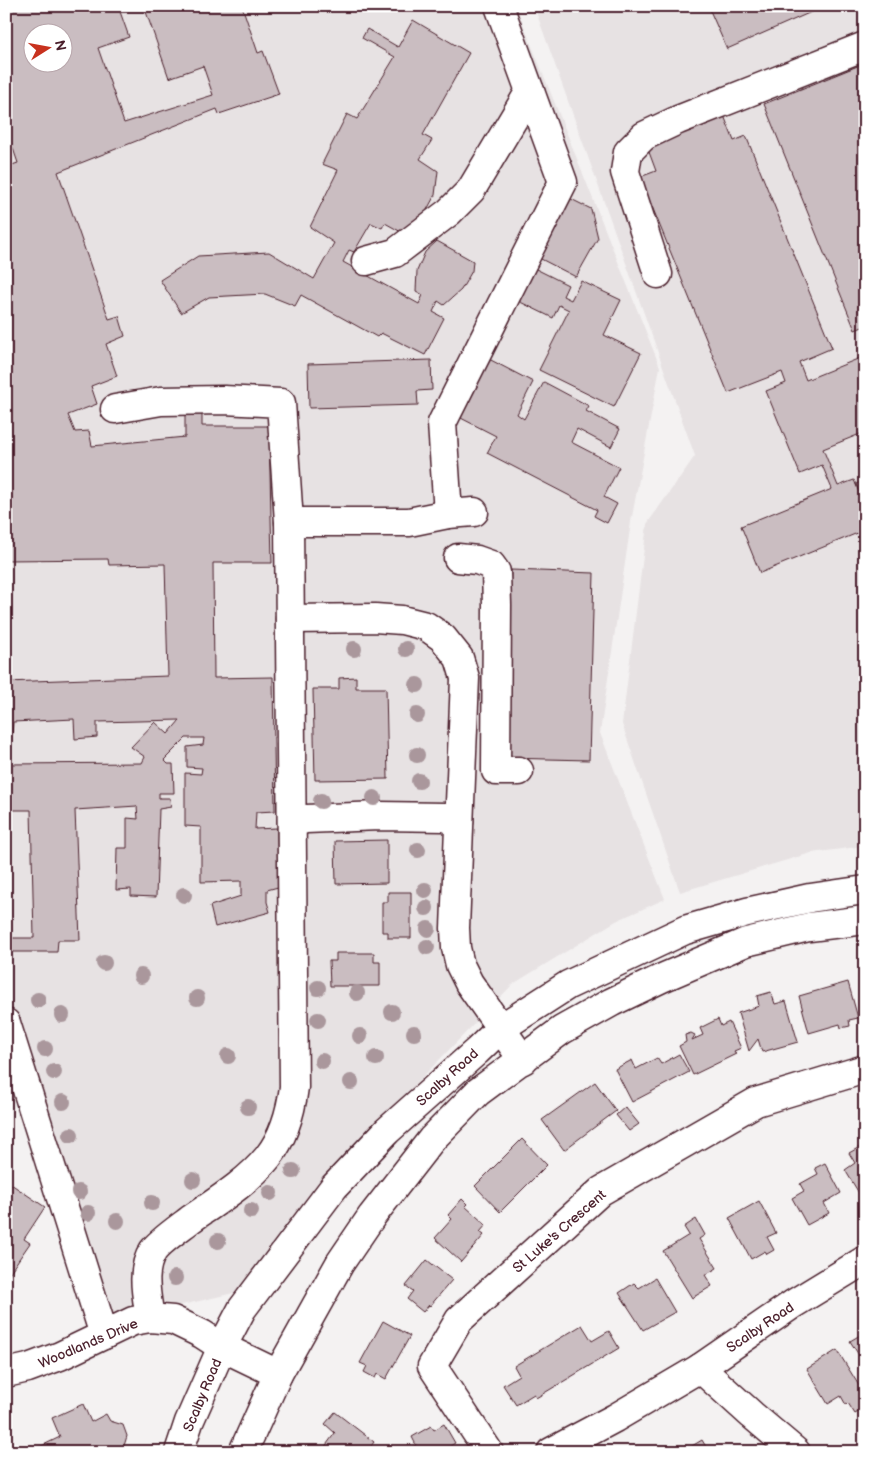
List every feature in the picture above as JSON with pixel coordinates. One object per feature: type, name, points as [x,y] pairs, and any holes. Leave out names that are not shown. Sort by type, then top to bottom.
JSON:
[{"type":"main road","points":[[289,522],[409,522],[461,513],[442,423],[563,182],[499,6]]},
{"type":"main road","points":[[658,274],[625,172],[628,152],[644,136],[678,120],[865,46]]},
{"type":"main road","points":[[366,261],[395,253],[449,212],[471,190],[530,91]]},
{"type":"main road","points":[[115,409],[161,401],[224,400],[281,403],[289,522],[294,1087],[290,1109],[277,1143],[268,1157],[233,1190],[168,1236],[153,1251],[145,1282],[150,1318]]},
{"type":"main road","points":[[458,558],[477,560],[491,565],[496,572],[496,771],[519,771]]},
{"type":"main road","points":[[290,619],[375,618],[402,620],[426,626],[443,638],[460,658],[465,678],[455,928],[456,948],[460,965],[469,983],[523,1060]]},
{"type":"main road","points":[[292,822],[306,819],[379,816],[445,817],[459,822]]},
{"type":"main road","name":"Scalby Road","points":[[178,1452],[222,1347],[242,1309],[334,1188],[387,1131],[501,1028],[568,985],[685,930],[756,910],[810,898],[865,890]]},
{"type":"main road","points":[[243,1452],[278,1374],[340,1263],[396,1185],[432,1139],[478,1092],[562,1030],[612,1002],[662,978],[746,942],[809,927],[865,920]]},
{"type":"main road","points":[[6,1023],[104,1335]]},
{"type":"main road","name":"St Luke's Crescent","points":[[489,1452],[432,1366],[459,1320],[601,1192],[756,1102],[865,1069]]},
{"type":"main road","name":"Scalby Road","points":[[551,1452],[615,1418],[700,1368],[793,1304],[865,1260]]},
{"type":"main road","name":"Woodlands Drive","points":[[6,1374],[60,1356],[133,1321],[150,1318],[173,1320],[202,1334],[222,1347],[278,1374]]},
{"type":"main road","points":[[700,1368],[796,1452]]},
{"type":"shaded area","points":[[6,6],[516,6],[660,367],[631,522],[600,733],[665,899],[616,921],[513,984],[408,1092],[283,1229],[238,1292],[91,1326],[6,1056]]},
{"type":"shaded area","points":[[534,6],[865,6],[865,846],[811,853],[680,892],[622,724],[647,524],[695,456]]},
{"type":"building","points":[[6,6],[118,6],[129,37],[98,48],[124,123],[213,95],[203,66],[169,78],[144,6],[242,6],[258,53],[263,51],[279,94],[219,114],[217,109],[58,172],[109,319],[119,316],[125,336],[106,344],[117,376],[91,386],[97,404],[68,415],[75,432],[89,431],[92,446],[185,437],[185,412],[202,413],[202,426],[269,426],[272,563],[213,563],[214,678],[273,677],[275,811],[256,812],[255,829],[277,828],[278,887],[267,890],[267,902],[270,912],[215,927],[210,906],[241,896],[241,881],[201,882],[201,827],[185,826],[185,773],[201,774],[202,768],[187,767],[187,747],[203,745],[204,738],[186,738],[164,760],[168,764],[173,764],[174,793],[159,793],[159,798],[170,798],[171,807],[159,809],[156,897],[131,896],[131,889],[116,890],[117,848],[127,848],[127,818],[138,819],[137,806],[75,810],[80,940],[58,940],[57,952],[8,952],[9,938],[34,938],[31,810],[6,810],[6,764],[142,763],[145,757],[131,747],[155,722],[168,734],[180,720],[97,722],[97,737],[75,739],[74,719],[13,722],[12,734],[6,735],[6,682],[168,676],[165,564],[109,565],[108,559],[6,560],[6,167],[18,163],[6,128]]},
{"type":"building","points":[[708,6],[825,6],[727,49]]},
{"type":"building","points":[[413,20],[469,53],[423,135],[432,140],[420,159],[438,171],[435,195],[422,219],[403,233],[385,223],[382,228],[371,223],[354,252],[349,250],[343,262],[419,304],[423,295],[416,291],[417,271],[425,252],[437,241],[473,261],[472,271],[461,290],[444,305],[438,301],[433,312],[444,318],[425,355],[381,333],[377,337],[301,295],[295,306],[265,294],[209,297],[181,313],[160,280],[198,256],[269,252],[314,279],[334,243],[310,227],[338,170],[322,164],[347,114],[357,119],[395,57],[362,38],[367,29],[398,47]]},
{"type":"building","points":[[865,63],[865,326],[855,330],[764,104]]},
{"type":"building","points":[[723,113],[734,141],[746,136],[832,348],[799,362],[806,380],[865,356],[865,432],[823,449],[838,486],[854,480],[865,506],[865,530],[760,573],[741,526],[832,489],[822,465],[800,474],[766,391],[786,383],[782,372],[728,393],[640,177],[656,171],[646,144]]},
{"type":"building","points":[[571,199],[591,209],[598,238],[576,277],[539,258]]},
{"type":"building","points":[[526,264],[568,285],[563,296],[571,300],[581,281],[621,300],[604,335],[641,353],[614,407],[539,370],[569,310],[559,305],[553,318],[510,297]]},
{"type":"building","points":[[487,358],[533,382],[517,414],[524,419],[544,382],[589,406],[586,411],[620,429],[611,447],[577,429],[571,442],[619,467],[604,497],[617,504],[607,523],[594,516],[597,510],[487,453],[496,436],[455,415]]},
{"type":"building","points":[[431,360],[432,390],[417,391],[418,405],[309,408],[308,364]]},
{"type":"building","points":[[865,480],[865,506],[856,484]]},
{"type":"building","points":[[511,570],[594,573],[589,760],[505,758]]},
{"type":"building","points":[[356,677],[356,688],[386,688],[388,779],[315,780],[313,689],[339,689],[339,678]]},
{"type":"building","points":[[387,840],[387,883],[336,884],[335,841]]},
{"type":"building","points":[[388,892],[411,892],[411,938],[388,938],[388,932],[382,932],[382,902],[388,902]]},
{"type":"building","points":[[336,953],[374,953],[374,962],[380,962],[380,986],[330,986],[329,961],[336,961]]},
{"type":"building","points":[[848,982],[858,1018],[849,1020],[850,1026],[841,1028],[840,1024],[809,1033],[799,996]]},
{"type":"building","points":[[771,992],[775,1004],[786,1001],[798,1042],[762,1052],[758,1039],[749,1051],[738,1013],[759,1006],[757,996]]},
{"type":"building","points":[[718,1019],[721,1026],[729,1022],[741,1048],[734,1051],[736,1054],[693,1075],[679,1046],[686,1042],[685,1035],[691,1033],[695,1035],[692,1040],[703,1035],[700,1028]]},
{"type":"building","points":[[679,1054],[689,1072],[632,1102],[615,1069],[632,1060],[636,1069],[657,1058],[661,1064]]},
{"type":"building","points":[[595,1082],[616,1111],[564,1150],[542,1120]]},
{"type":"building","points":[[625,1107],[639,1124],[629,1131],[616,1115]]},
{"type":"building","points":[[522,1139],[547,1165],[500,1212],[475,1186]]},
{"type":"building","points":[[865,1144],[865,1196],[862,1198],[845,1170],[855,1163],[849,1153]]},
{"type":"building","points":[[825,1163],[841,1193],[824,1203],[829,1213],[807,1225],[792,1198],[804,1191],[800,1184],[818,1174],[815,1168]]},
{"type":"building","points":[[8,1182],[45,1207],[24,1239],[30,1243],[6,1278],[6,1185]]},
{"type":"building","points":[[462,1199],[467,1204],[465,1206],[486,1225],[480,1232],[484,1235],[461,1262],[435,1238],[452,1219],[448,1215]]},
{"type":"building","points":[[759,1201],[776,1233],[767,1237],[774,1250],[767,1254],[765,1251],[751,1259],[729,1218]]},
{"type":"building","points":[[696,1219],[705,1235],[699,1239],[717,1268],[705,1275],[712,1286],[692,1298],[663,1251],[689,1235],[684,1227]]},
{"type":"building","points":[[427,1260],[452,1280],[423,1312],[407,1299],[413,1291],[406,1286]]},
{"type":"building","points":[[655,1278],[675,1312],[643,1330],[619,1293],[634,1283],[639,1288]]},
{"type":"building","points":[[383,1321],[410,1336],[386,1379],[377,1374],[375,1378],[364,1372],[367,1366],[360,1363]]},
{"type":"building","points":[[582,1325],[592,1341],[609,1331],[619,1348],[536,1398],[534,1394],[516,1405],[503,1385],[519,1375],[514,1366]]},
{"type":"building","points":[[865,1327],[864,1363],[850,1341],[862,1334],[860,1330]]},
{"type":"building","points":[[837,1350],[863,1392],[861,1394],[865,1400],[865,1408],[855,1414],[848,1403],[846,1405],[841,1396],[828,1404],[807,1369]]},
{"type":"building","points":[[83,1404],[91,1422],[106,1414],[110,1421],[123,1425],[127,1436],[123,1449],[117,1452],[29,1452],[60,1437],[52,1418]]},
{"type":"building","points":[[335,1412],[374,1442],[367,1452],[321,1452],[335,1433],[325,1424]]},
{"type":"building","points":[[444,1424],[455,1443],[441,1452],[404,1452],[416,1445],[412,1437],[431,1426],[434,1430]]},
{"type":"building","points":[[702,1440],[709,1452],[682,1452]]}]
